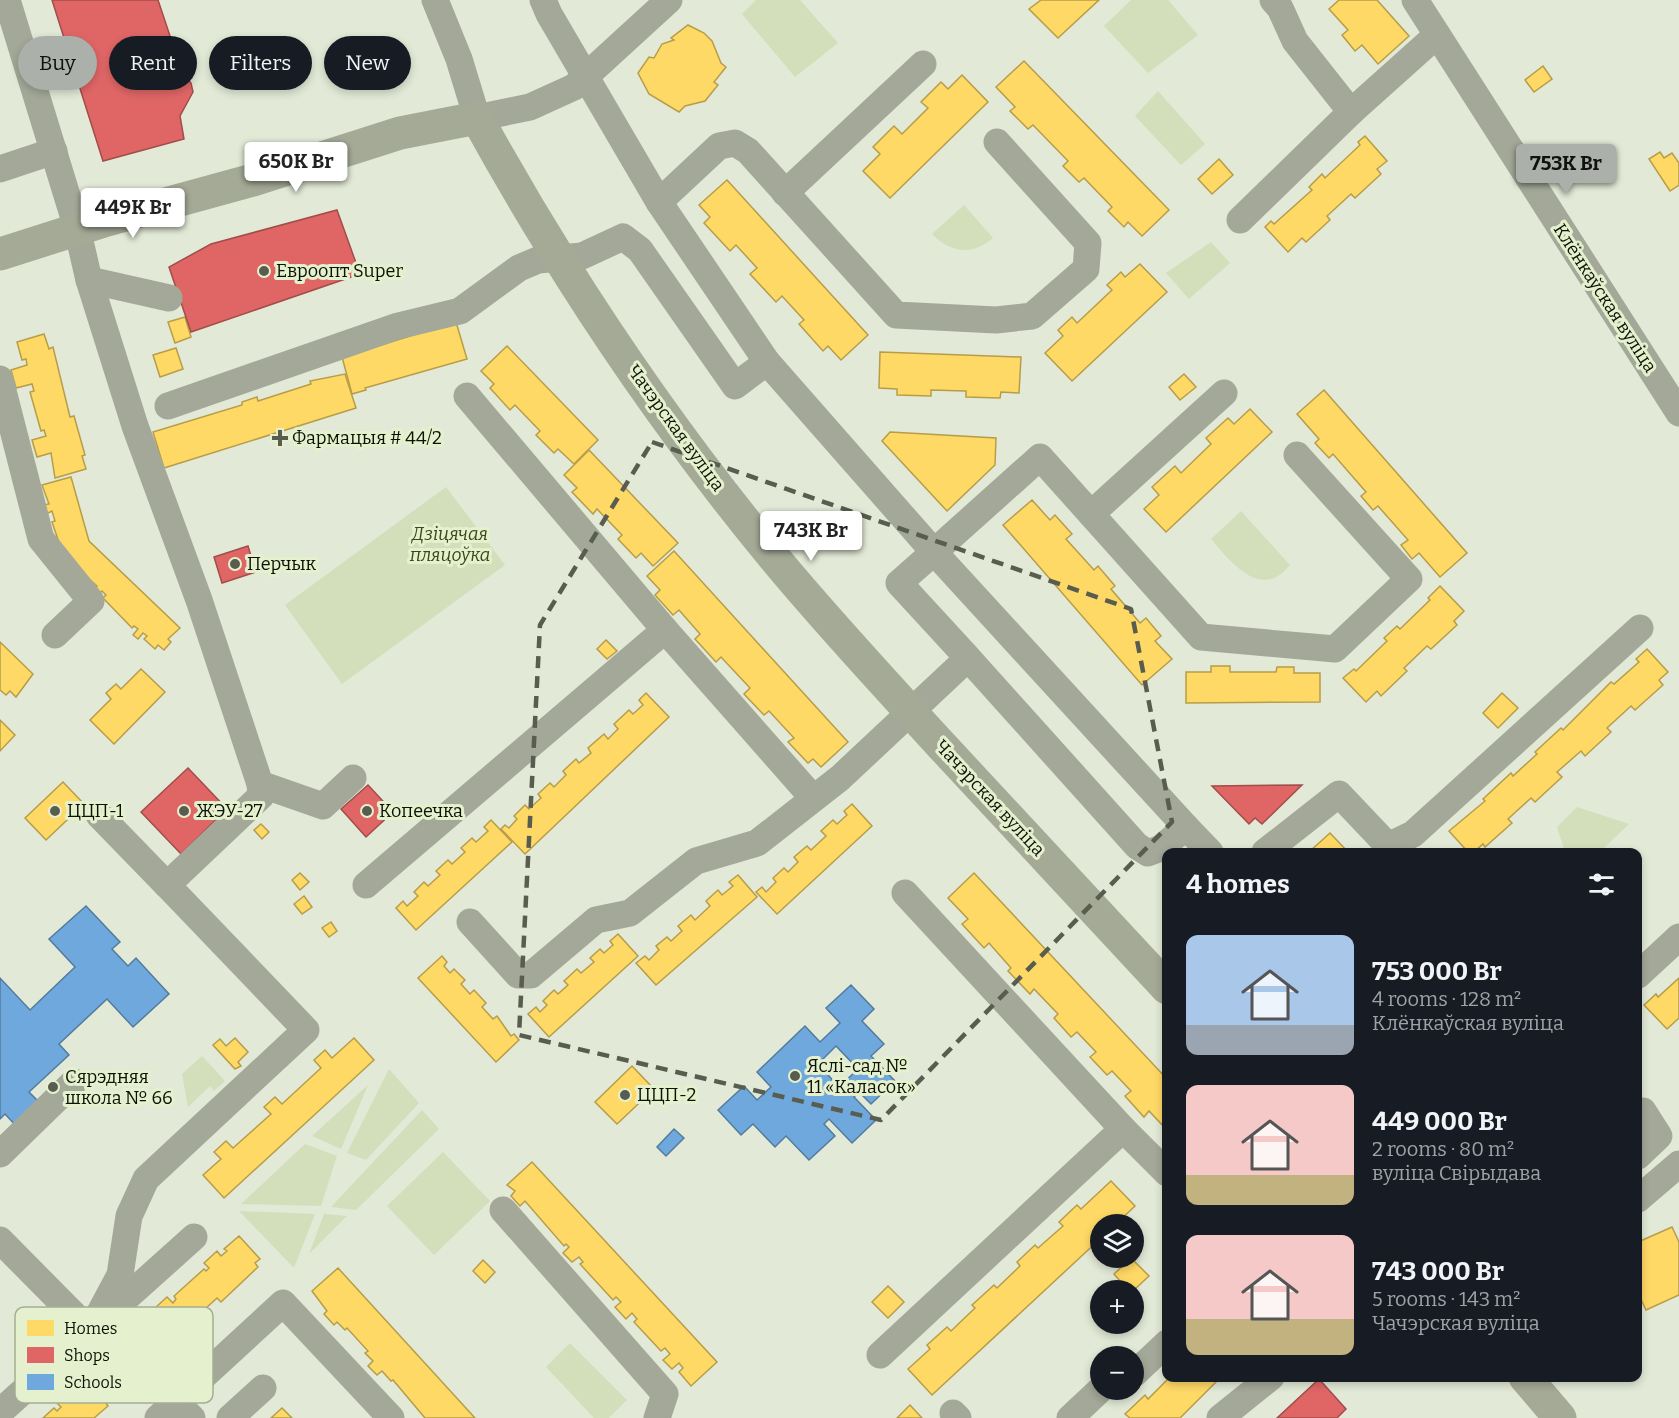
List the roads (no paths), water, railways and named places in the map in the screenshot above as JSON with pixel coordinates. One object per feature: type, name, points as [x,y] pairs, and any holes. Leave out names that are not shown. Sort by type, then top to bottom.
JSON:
[{"type":"main road","points":[[0,254],[77,228],[253,180],[400,133],[477,118]]},
{"type":"main road","name":"Чачэрская вуліца","points":[[477,118],[561,258],[633,370],[717,486],[782,567],[910,712],[1162,983]]},
{"type":"main road","points":[[1529,1382],[1560,1418]]},
{"type":"street","points":[[7,0],[7,31],[54,151],[77,228],[89,280],[145,454],[199,600],[260,784],[261,796],[182,874],[167,885]]},
{"type":"street","name":"Чачэрская вуліца","points":[[435,0],[459,59],[477,118]]},
{"type":"street","points":[[543,0],[659,202],[767,362],[934,552],[1206,848]]},
{"type":"street","points":[[477,118],[530,107],[574,87],[669,0]]},
{"type":"street","points":[[1273,0],[1280,8],[1294,41],[1351,112]]},
{"type":"street","name":"Клёнкаўская вуліца","points":[[1415,0],[1679,413]]},
{"type":"street","points":[[1240,220],[1351,112],[1437,34]]},
{"type":"street","points":[[784,193],[923,64]]},
{"type":"street","points":[[659,202],[718,146],[735,143],[748,152],[896,315],[996,320],[1032,316],[1086,269],[1088,243],[997,142]]},
{"type":"street","points":[[0,169],[54,151]]},
{"type":"street","points":[[168,406],[398,326],[460,311],[519,268],[538,260],[582,256],[623,237],[640,250],[735,386],[767,362]]},
{"type":"street","points":[[89,280],[169,298]]},
{"type":"street","points":[[0,379],[41,539],[90,601],[55,635]]},
{"type":"street","points":[[1092,514],[1224,393]]},
{"type":"street","points":[[467,396],[665,630],[813,798]]},
{"type":"street","points":[[1186,827],[1161,848],[1148,853],[1137,846],[899,583],[1040,457],[1201,637],[1335,650],[1409,579],[1297,455]]},
{"type":"street","points":[[1392,848],[1413,834],[1640,628]]},
{"type":"street","points":[[366,885],[665,630]]},
{"type":"street","points":[[470,922],[518,975],[531,975],[596,920],[630,913],[696,861],[757,843],[840,778],[968,658]]},
{"type":"street","points":[[260,784],[323,806],[353,778]]},
{"type":"street","points":[[1269,848],[1339,795],[1390,848]]},
{"type":"street","points":[[99,815],[306,1030],[146,1179],[129,1216],[120,1275],[103,1307]]},
{"type":"street","points":[[905,893],[1123,1129],[1162,1168]]},
{"type":"street","points":[[1642,971],[1679,937]]},
{"type":"street","points":[[0,1154],[74,1082]]},
{"type":"street","points":[[1642,1152],[1659,1136],[1643,1111]]},
{"type":"street","points":[[880,1355],[1123,1129]]},
{"type":"street","points":[[1642,1196],[1679,1164]]},
{"type":"street","points":[[502,1210],[666,1394],[657,1418]]},
{"type":"street","points":[[117,1307],[194,1237]]},
{"type":"street","points":[[0,1240],[66,1307]]},
{"type":"street","points":[[213,1374],[283,1303],[391,1418]]},
{"type":"street","points":[[1144,1365],[1162,1348]]},
{"type":"street","points":[[1220,1418],[1265,1382]]},
{"type":"street","points":[[230,1418],[263,1389]]},
{"type":"street","points":[[1070,1418],[1090,1399]]},
{"type":"street","points":[[1,1415],[15,1402]]},
{"type":"place","name":"Евроопт Super","points":[[264,271]]},
{"type":"place","name":"Фармацыя # 44/2","points":[[280,438]]},
{"type":"place","name":"Перчык","points":[[235,564]]},
{"type":"place","name":"ЦЦП-1","points":[[55,811]]},
{"type":"place","name":"ЖЭУ-27","points":[[184,811]]},
{"type":"place","name":"Копеечка","points":[[367,811]]},
{"type":"place","name":"Яслі-сад № 11 «Каласок»","points":[[795,1076]]},
{"type":"place","name":"Сярэдняя школа № 66","points":[[53,1087]]},
{"type":"place","name":"ЦЦП-2","points":[[625,1095]]},
{"type":"park label","name":"Дзіцячая пляцоўка","points":[[450,544]]}]
